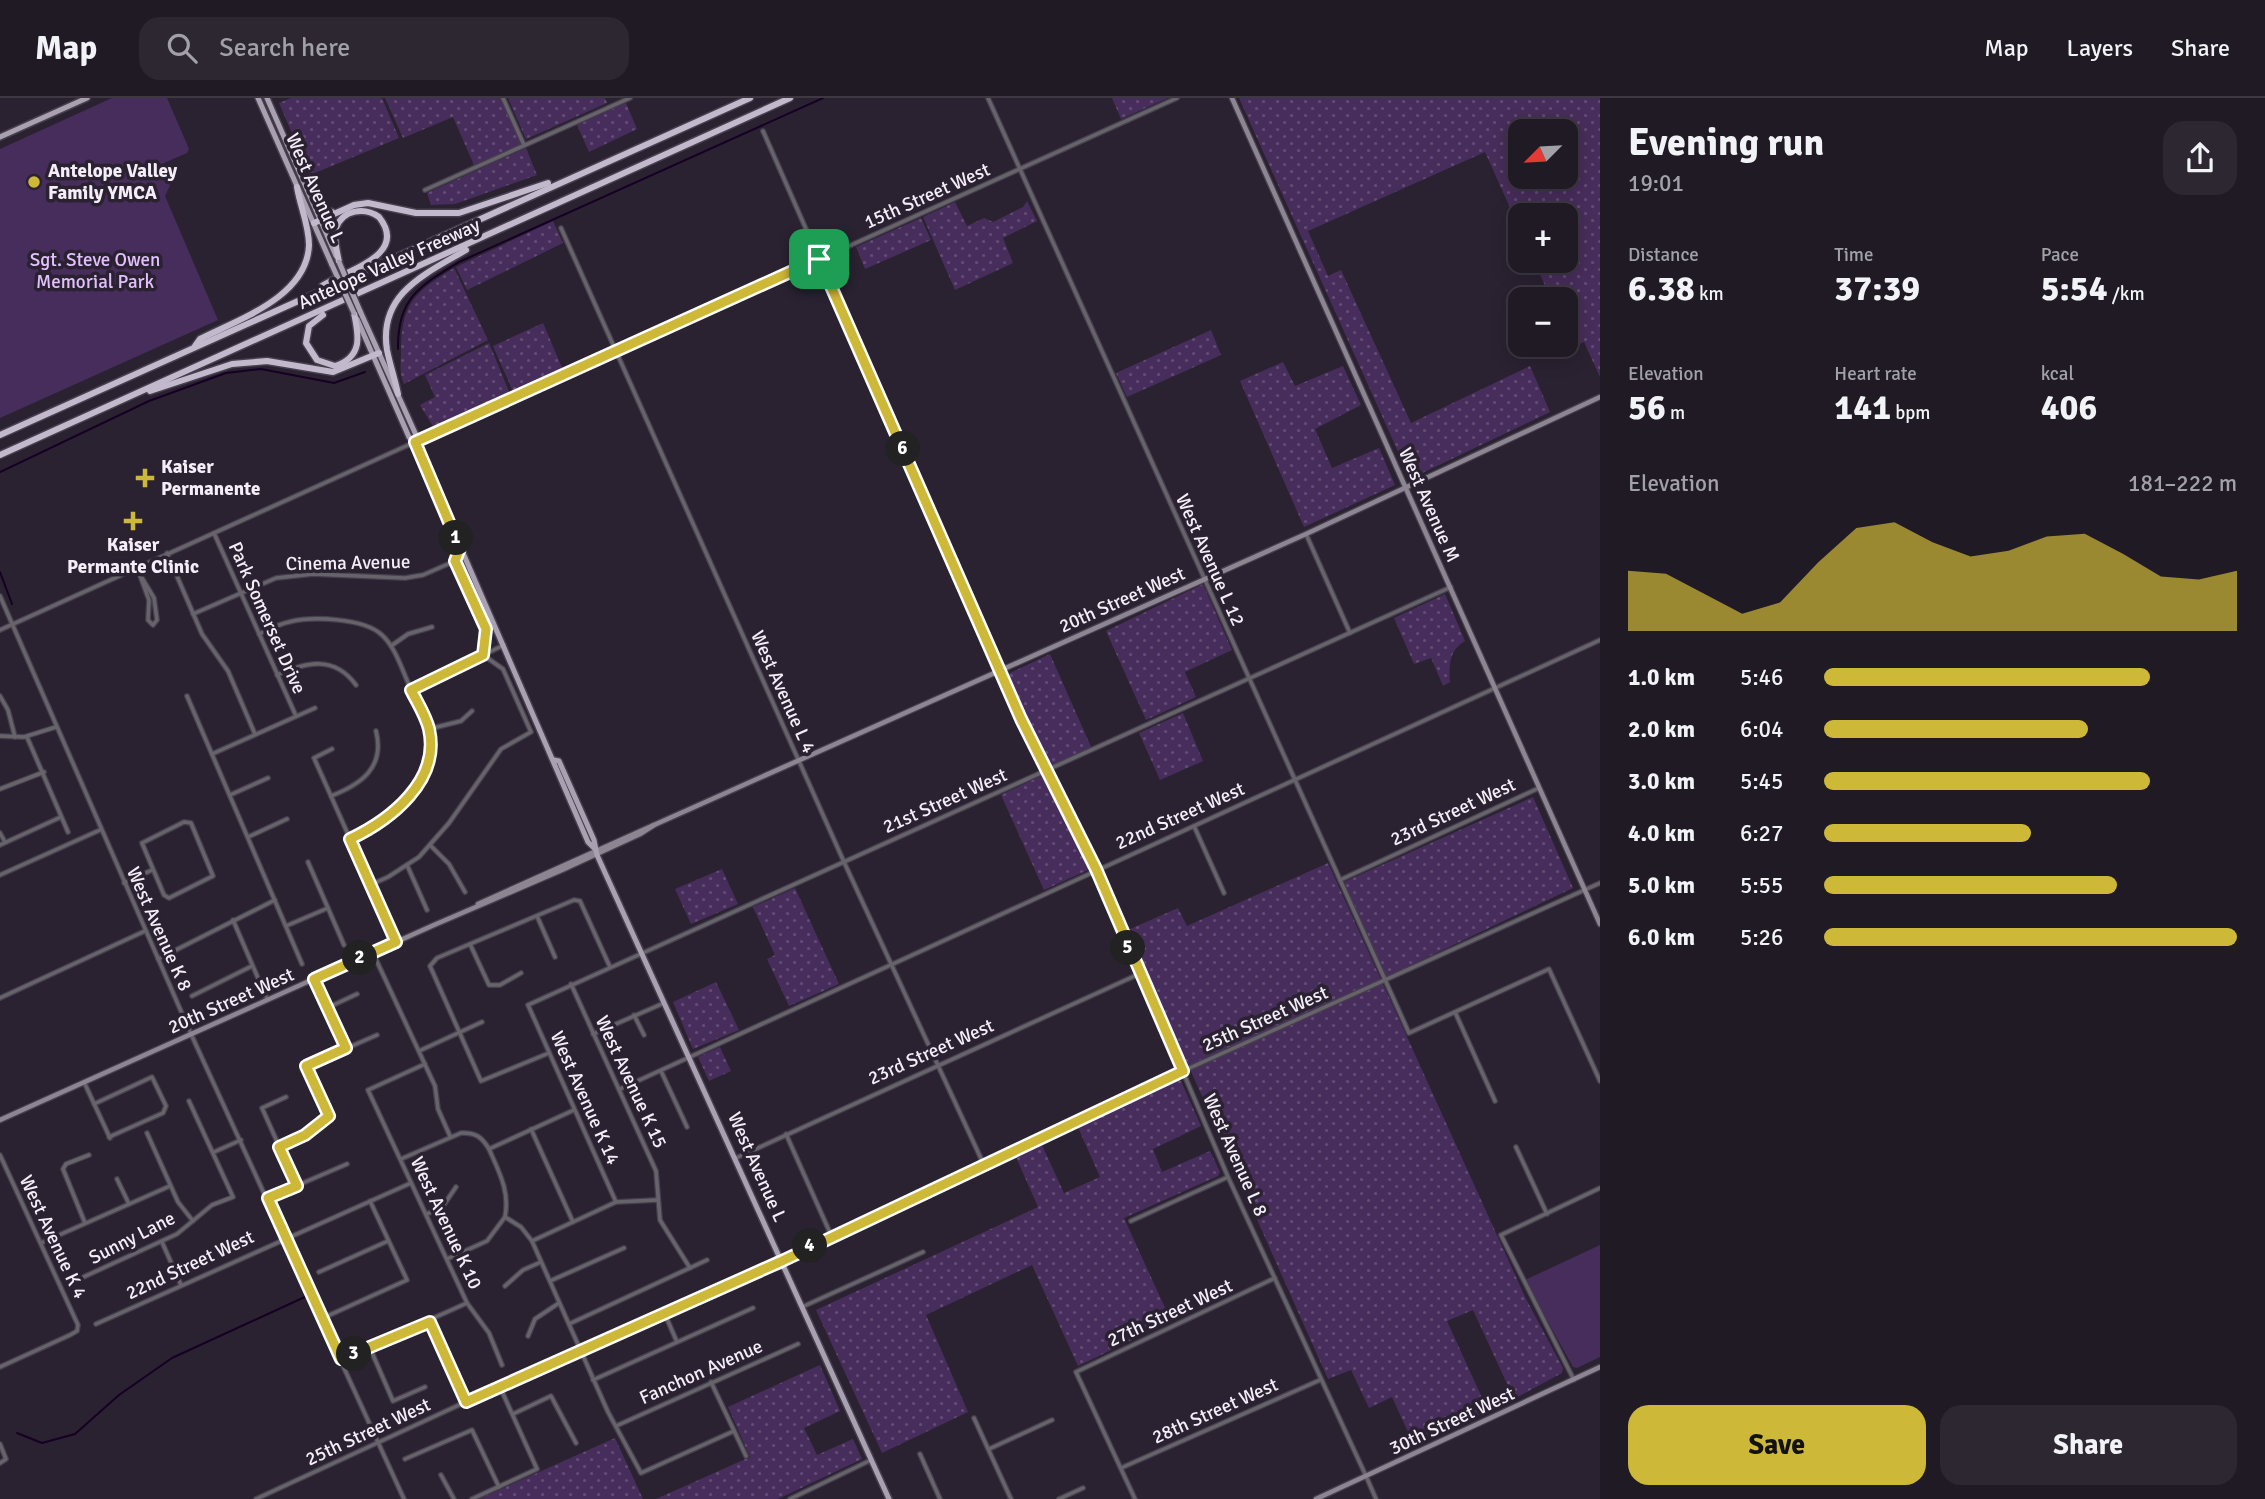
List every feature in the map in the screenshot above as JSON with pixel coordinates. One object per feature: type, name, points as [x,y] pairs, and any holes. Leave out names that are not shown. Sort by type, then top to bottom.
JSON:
[{"type":"highway","name":"Antelope Valley Freeway","points":[[0,435],[750,98]]},
{"type":"highway","name":"Antelope Valley Freeway","points":[[0,455],[790,98]]},
{"type":"highway","points":[[317,221],[368,203],[416,213],[459,213],[593,167]]},
{"type":"highway","points":[[194,347],[200,339],[278,297],[296,279],[305,263],[309,245],[297,187]]},
{"type":"highway","points":[[306,187],[312,190],[325,212],[341,211]]},
{"type":"highway","points":[[309,296],[327,283],[371,261],[383,250],[387,237],[379,217],[354,211],[341,220],[335,238],[336,263]]},
{"type":"highway","points":[[398,394],[386,332],[388,317],[399,294],[410,283],[496,233]]},
{"type":"highway","points":[[357,312],[358,348],[342,364],[322,364],[313,356],[306,342],[309,326],[316,319],[384,283]]},
{"type":"highway","points":[[128,397],[232,364],[267,362],[333,372],[376,354]]},
{"type":"main road","points":[[0,137],[88,98]]},
{"type":"main road","name":"West Avenue L","points":[[258,98],[297,187],[317,221],[336,263],[409,437],[415,442],[588,842],[596,852],[889,1499]]},
{"type":"main road","name":"West Avenue L","points":[[267,98],[306,187],[317,221]]},
{"type":"main road","name":"West Avenue M","points":[[1232,98],[1600,924]]},
{"type":"main road","name":"West Avenue L","points":[[376,354],[398,394],[416,435],[415,442]]},
{"type":"main road","name":"20th Street West","points":[[0,1120],[474,907],[488,904],[654,825],[1306,534],[1600,397]]},
{"type":"main road","name":"30th Street West","points":[[1316,1499],[1600,1367]]},
{"type":"street","points":[[503,98],[524,145]]},
{"type":"street","points":[[425,190],[630,98]]},
{"type":"street","name":"West Avenue L 12","points":[[988,98],[1409,1033],[1455,1012]]},
{"type":"street","name":"15th Street West","points":[[0,630],[1177,98]]},
{"type":"street","name":"West Avenue L 8","points":[[763,131],[1000,670],[1096,869],[1228,1177],[1376,1499]]},
{"type":"street","name":"West Avenue L 4","points":[[561,228],[844,862],[984,1165]]},
{"type":"street","name":"Park Somerset Drive","points":[[213,532],[296,716]]},
{"type":"street","points":[[1306,534],[1350,633]]},
{"type":"street","points":[[460,548],[455,561],[486,629],[483,655]]},
{"type":"street","points":[[167,553],[193,614],[228,671],[255,734]]},
{"type":"street","name":"Cinema Avenue","points":[[193,614],[276,578],[293,575],[405,578],[423,575],[455,561]]},
{"type":"street","points":[[137,567],[149,600],[154,624],[148,620],[151,612]]},
{"type":"street","name":"21st Street West","points":[[528,1005],[1451,587]]},
{"type":"street","name":"West Avenue K 8","points":[[0,596],[191,1034],[404,1499]]},
{"type":"street","points":[[259,634],[288,622],[330,619],[371,627],[391,646],[429,729],[431,752],[411,794],[377,827],[350,839]]},
{"type":"street","points":[[391,646],[408,635],[432,626]]},
{"type":"street","name":"22nd Street West","points":[[620,1089],[892,962],[1600,640]]},
{"type":"street","points":[[411,690],[504,645]]},
{"type":"street","points":[[370,885],[407,865],[430,845],[501,750],[531,733],[503,669],[483,655]]},
{"type":"street","points":[[277,675],[302,664],[321,662],[341,669],[356,685]]},
{"type":"street","points":[[0,696],[8,710],[15,737]]},
{"type":"street","points":[[187,696],[302,964]]},
{"type":"street","points":[[212,754],[315,708]]},
{"type":"street","points":[[429,729],[461,721],[472,711]]},
{"type":"street","points":[[0,736],[27,737],[56,727]]},
{"type":"street","points":[[331,796],[361,782],[374,767],[380,745],[376,731]]},
{"type":"street","points":[[27,737],[68,832]]},
{"type":"street","points":[[332,749],[314,758],[396,942]]},
{"type":"street","points":[[0,789],[44,772]]},
{"type":"street","points":[[230,795],[268,778]]},
{"type":"street","name":"23rd Street West","points":[[1340,880],[1539,788]]},
{"type":"street","points":[[0,833],[3,843],[61,817]]},
{"type":"street","points":[[248,837],[288,820]]},
{"type":"street","points":[[189,822],[213,876],[167,897],[152,870],[142,843],[189,822]]},
{"type":"street","points":[[1194,826],[1224,893]]},
{"type":"street","points":[[0,875],[100,830]]},
{"type":"street","points":[[430,845],[449,863],[465,892]]},
{"type":"street","points":[[308,862],[344,944]]},
{"type":"street","points":[[407,865],[427,909]]},
{"type":"street","points":[[124,883],[152,870]]},
{"type":"street","name":"25th Street West","points":[[256,1499],[580,1349],[782,1261],[831,1235],[1183,1071],[1386,982],[1600,883]]},
{"type":"street","points":[[158,959],[275,900]]},
{"type":"street","points":[[550,1053],[481,1082],[430,965],[436,958],[574,900],[580,901],[610,967]]},
{"type":"street","points":[[286,926],[328,908]]},
{"type":"street","points":[[537,916],[555,957]]},
{"type":"street","points":[[233,920],[267,999]]},
{"type":"street","points":[[0,998],[145,931]]},
{"type":"street","points":[[470,944],[489,985],[500,985],[521,973]]},
{"type":"street","points":[[373,953],[435,1086],[438,1109],[450,1136]]},
{"type":"street","points":[[192,996],[252,966]]},
{"type":"street","points":[[1495,1101],[1455,1012],[1549,970],[1600,1081]]},
{"type":"street","name":"23rd Street West","points":[[736,1158],[936,1064],[1139,974]]},
{"type":"street","points":[[314,979],[346,1048]]},
{"type":"street","name":"West Avenue K 15","points":[[571,984],[656,1171],[660,1220],[690,1268]]},
{"type":"street","points":[[327,1008],[357,994]]},
{"type":"street","points":[[593,1034],[664,1003]]},
{"type":"street","name":"West Avenue K 14","points":[[528,1005],[616,1202]]},
{"type":"street","points":[[634,1015],[644,1035]]},
{"type":"street","points":[[419,1051],[482,1022]]},
{"type":"street","points":[[279,1147],[305,1135],[329,1116],[306,1066],[377,1035]]},
{"type":"street","name":"West Avenue K 10","points":[[425,1064],[368,1090],[467,1303],[489,1333],[502,1365]]},
{"type":"street","points":[[661,1071],[687,1127]]},
{"type":"street","points":[[84,1083],[109,1137],[163,1113],[166,1105],[152,1077],[94,1104]]},
{"type":"street","points":[[286,1097],[262,1108],[297,1186]]},
{"type":"street","points":[[189,1101],[214,1152],[241,1140]]},
{"type":"street","points":[[489,1149],[575,1110]]},
{"type":"street","points":[[531,1129],[573,1222]]},
{"type":"street","points":[[147,1133],[170,1186],[193,1221]]},
{"type":"street","points":[[401,1159],[450,1136],[471,1133],[483,1139],[489,1149],[504,1183],[508,1202],[505,1217],[486,1241],[447,1259]]},
{"type":"street","points":[[786,1134],[831,1235]]},
{"type":"street","points":[[1516,1147],[1547,1214]]},
{"type":"street","name":"Sunny Lane","points":[[77,1280],[162,1242],[212,1205],[233,1197],[214,1152]]},
{"type":"street","name":"West Avenue K 4","points":[[0,1155],[78,1325],[77,1331],[0,1367]]},
{"type":"street","points":[[85,1223],[64,1169],[66,1164],[89,1155]]},
{"type":"street","points":[[268,1198],[347,1164]]},
{"type":"street","points":[[1131,1221],[1228,1177]]},
{"type":"street","points":[[117,1179],[129,1204]]},
{"type":"street","name":"22nd Street West","points":[[96,1324],[411,1182]]},
{"type":"street","points":[[41,1243],[170,1186]]},
{"type":"street","points":[[427,1214],[443,1206],[456,1187]]},
{"type":"street","points":[[1574,1380],[1501,1236],[1600,1188]]},
{"type":"street","points":[[323,1318],[407,1280],[370,1200]]},
{"type":"street","points":[[532,1241],[616,1202],[657,1200]]},
{"type":"street","points":[[505,1217],[521,1227],[532,1241],[593,1380],[640,1473],[734,1431]]},
{"type":"street","points":[[319,1272],[388,1241]]},
{"type":"street","points":[[162,1242],[181,1285]]},
{"type":"street","points":[[550,1281],[624,1248]]},
{"type":"street","points":[[802,1307],[923,1252]]},
{"type":"street","points":[[569,1324],[707,1260]]},
{"type":"street","points":[[505,1286],[523,1270],[541,1262]]},
{"type":"street","name":"27th Street West","points":[[1121,1468],[1076,1373],[1275,1278]]},
{"type":"street","points":[[341,1359],[430,1322],[467,1303]]},
{"type":"street","points":[[528,1336],[535,1319],[560,1303]]},
{"type":"street","points":[[593,1380],[752,1308]]},
{"type":"street","points":[[664,1312],[677,1342]]},
{"type":"street","points":[[430,1322],[466,1402]]},
{"type":"street","name":"Fanchon Avenue","points":[[616,1426],[798,1344]]},
{"type":"street","points":[[369,1348],[393,1401],[425,1387]]},
{"type":"street","name":"28th Street West","points":[[1121,1468],[1321,1379]]},
{"type":"street","points":[[711,1382],[746,1456]]},
{"type":"street","points":[[472,1499],[537,1469],[500,1387]]},
{"type":"street","points":[[513,1414],[551,1396],[576,1443]]},
{"type":"street","points":[[974,1418],[1012,1499]]},
{"type":"street","points":[[989,1448],[1052,1420]]},
{"type":"street","points":[[405,1460],[472,1430],[499,1487]]},
{"type":"street","points":[[0,1444],[6,1459],[0,1463]]},
{"type":"street","points":[[920,1454],[940,1499]]},
{"type":"street","points":[[789,1499],[871,1460]]},
{"type":"street","points":[[1121,1468],[1135,1499]]},
{"type":"street","points":[[441,1475],[454,1499]]},
{"type":"street","points":[[1059,1499],[1083,1488]]},
{"type":"green space","name":"Sgt. Steve Owen Memorial Park","points":[[112,98],[167,98],[189,149],[187,153],[164,163],[172,181],[165,196],[218,320],[0,418],[0,149]]},
{"type":"green space","points":[[291,98],[382,98],[399,138],[310,175],[279,103]]},
{"type":"green space","points":[[385,98],[501,98],[521,145],[474,165],[453,117],[403,138]]},
{"type":"green space","points":[[508,98],[605,98],[607,103],[526,139]]},
{"type":"green space","points":[[1112,98],[1168,98],[1121,119]]},
{"type":"green space","points":[[1239,98],[1600,98],[1600,377],[1584,342],[1578,344],[1578,287],[1546,287],[1539,273],[1578,273],[1578,203],[1508,203],[1485,152],[1308,231],[1328,276],[1341,270],[1411,423],[1530,366],[1550,412],[1414,477],[1409,476]]},
{"type":"green space","points":[[626,103],[637,129],[589,152],[577,125]]},
{"type":"green space","points":[[526,148],[537,175],[455,204],[431,205],[427,193]]},
{"type":"green space","points":[[1027,201],[1037,221],[1003,238],[1013,263],[955,290],[923,217],[955,202],[967,226],[984,218],[993,222],[1023,207]]},
{"type":"green space","points":[[921,218],[931,240],[865,269],[856,247]]},
{"type":"green space","points":[[553,221],[563,243],[467,290],[456,267]]},
{"type":"green space","points":[[454,268],[488,340],[404,384],[401,376],[402,335],[407,310],[420,292]]},
{"type":"green space","points":[[543,323],[563,370],[514,394],[493,346]]},
{"type":"green space","points":[[1211,330],[1221,355],[1127,397],[1116,373]]},
{"type":"green space","points":[[489,343],[510,394],[434,428],[420,405],[435,397],[425,375]]},
{"type":"green space","points":[[1283,362],[1295,386],[1343,366],[1361,405],[1315,429],[1332,468],[1379,448],[1395,485],[1304,527],[1240,381]]},
{"type":"green space","points":[[1203,584],[1232,650],[1185,672],[1196,697],[1146,720],[1106,631]]},
{"type":"green space","points":[[1445,594],[1465,641],[1453,653],[1450,682],[1443,686],[1431,658],[1414,664],[1394,618]]},
{"type":"green space","points":[[1050,654],[1092,749],[1054,766],[1048,765],[1042,755],[1008,674]]},
{"type":"green space","points":[[1183,713],[1203,761],[1160,780],[1139,733]]},
{"type":"green space","points":[[1043,775],[1048,776],[1090,865],[1088,870],[1044,890],[1001,795]]},
{"type":"green space","points":[[1533,797],[1573,888],[1386,977],[1344,882]]},
{"type":"green space","points":[[1328,863],[1526,1299],[1563,1368],[1562,1373],[1514,1399],[1473,1310],[1447,1321],[1488,1411],[1414,1445],[1392,1397],[1369,1408],[1351,1370],[1328,1379],[1128,930],[1178,908],[1187,926]]},
{"type":"green space","points":[[722,869],[738,904],[691,924],[675,889]]},
{"type":"green space","points":[[795,888],[839,984],[789,1006],[767,959],[775,955],[753,907]]},
{"type":"green space","points":[[716,982],[739,1030],[693,1049],[673,1002]]},
{"type":"green space","points":[[720,1047],[731,1071],[709,1081],[698,1057]]},
{"type":"green space","points":[[1177,1079],[1181,1081],[1201,1126],[1153,1149],[1162,1172],[1210,1151],[1220,1172],[1218,1176],[1124,1218],[1171,1321],[1078,1366],[1032,1265],[926,1315],[968,1412],[882,1453],[816,1310],[1038,1207],[1015,1155],[1041,1143],[1064,1193],[1100,1177],[1077,1125]]},
{"type":"green space","points":[[1600,1245],[1600,1357],[1577,1368],[1573,1367],[1525,1280]]},
{"type":"green space","points":[[820,1365],[840,1411],[804,1428],[817,1455],[853,1439],[862,1459],[778,1499],[656,1499],[750,1457],[728,1407]]},
{"type":"green space","points":[[615,1438],[643,1499],[479,1499]]},
{"type":"waterway","points":[[398,349],[401,318],[413,296],[432,279],[459,262],[823,98]]},
{"type":"waterway","points":[[0,472],[149,401],[226,373],[261,369],[334,383],[365,372]]},
{"type":"waterway","points":[[0,572],[12,604]]},
{"type":"waterway","points":[[17,1433],[42,1443],[75,1434],[119,1395],[172,1358],[307,1296]]},
{"type":"place","name":"Antelope Valley Family YMCA","points":[[34,182]]},
{"type":"place","name":"Kaiser Permanente","points":[[145,478]]},
{"type":"place","name":"Kaiser Permante Clinic","points":[[133,521]]},
{"type":"route","points":[[819,259],[1021,719],[1047,771],[1054,778],[1096,869],[1183,1071],[831,1235],[782,1261],[466,1402],[430,1322],[341,1359],[268,1198],[297,1186],[279,1147],[305,1135],[329,1116],[306,1066],[346,1048],[314,979],[396,942],[350,839],[377,827],[394,814],[411,794],[425,770],[431,752],[429,729],[411,690],[483,655],[486,637],[486,629],[455,561],[460,548],[415,442],[819,259]]}]
